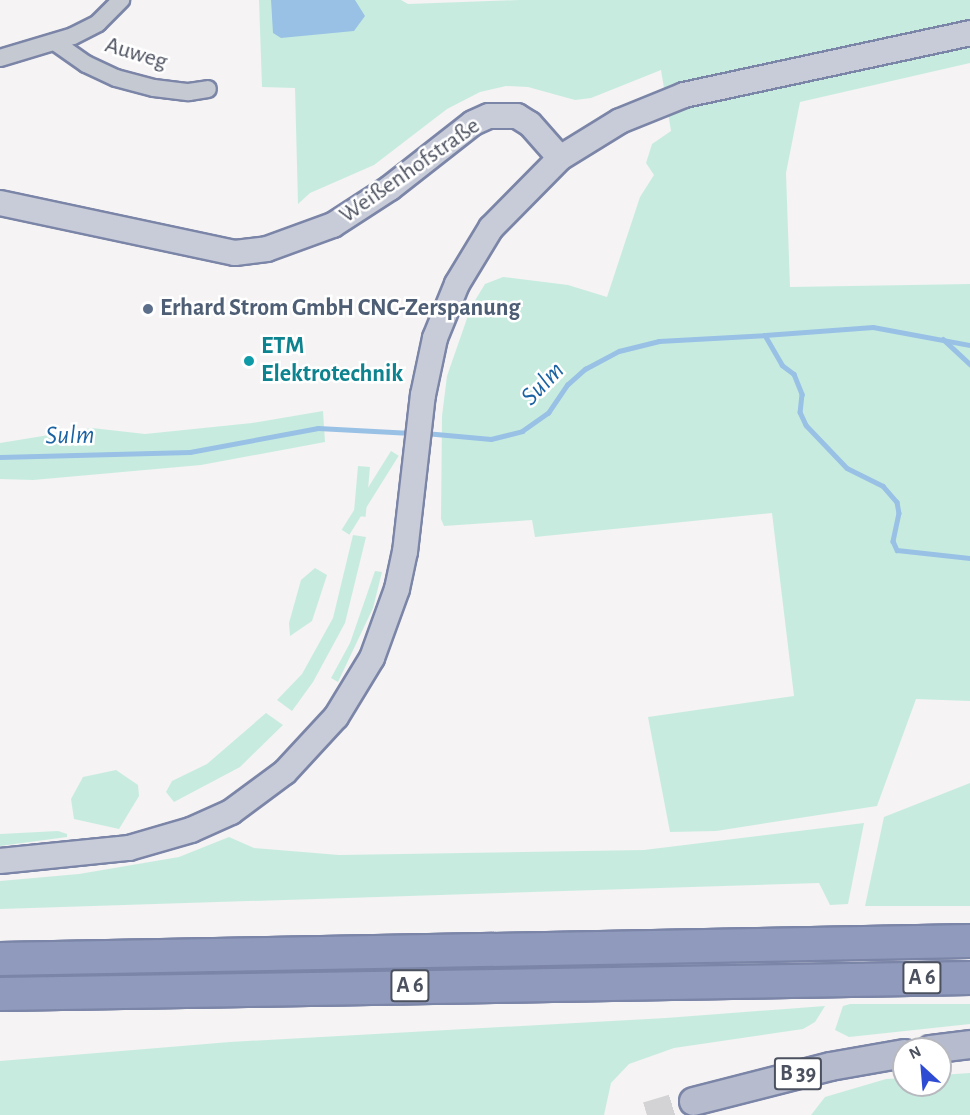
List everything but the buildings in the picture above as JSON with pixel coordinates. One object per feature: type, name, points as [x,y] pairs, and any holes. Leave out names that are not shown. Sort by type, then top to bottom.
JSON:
[{"type":"highway","name":"A 6","points":[[0,958],[970,941]]},
{"type":"highway","name":"A 6","points":[[0,994],[970,978]]},
{"type":"main road","points":[[952,1046],[970,1044]]},
{"type":"main road","name":"B 39","points":[[693,1101],[830,1066],[892,1055]]},
{"type":"street","name":"Auweg","points":[[0,58],[56,43],[98,23],[121,0]]},
{"type":"street","points":[[0,861],[129,849],[191,830],[231,812],[285,772],[310,748],[351,695],[386,625],[405,552],[421,418],[435,338],[457,284],[491,228],[560,158],[620,121],[684,95],[970,33]]},
{"type":"street","name":"Auweg","points":[[56,43],[86,64],[116,78],[154,88],[189,92],[208,89]]},
{"type":"street","name":"Weißenhofstraße","points":[[0,203],[236,253],[267,249],[333,225],[390,188],[473,123],[489,116],[517,116],[530,124],[560,158]]},
{"type":"green space","points":[[259,0],[401,0],[408,4],[519,0],[970,0],[970,63],[800,102],[786,173],[790,287],[970,284],[970,701],[916,699],[877,806],[716,831],[670,832],[648,717],[794,696],[772,513],[535,537],[532,520],[444,526],[441,519],[442,416],[447,376],[471,307],[485,284],[503,277],[568,285],[607,297],[640,197],[654,175],[646,163],[652,144],[671,131],[661,70],[591,98],[575,100],[528,87],[506,86],[480,92],[447,109],[374,165],[310,193],[298,204],[295,88],[262,87]]},
{"type":"green space","points":[[323,411],[325,442],[201,465],[33,480],[0,479],[0,443],[92,428],[145,434],[252,423]]},
{"type":"green space","points":[[391,451],[399,456],[349,535],[342,530]]},
{"type":"green space","points":[[358,466],[370,467],[366,517],[354,516]]},
{"type":"green space","points":[[353,535],[366,537],[345,623],[313,682],[292,711],[277,700],[302,674],[333,618]]},
{"type":"green space","points":[[315,568],[327,575],[312,621],[290,636],[289,623],[301,580]]},
{"type":"green space","points":[[375,571],[382,572],[373,608],[338,682],[331,678],[350,643]]},
{"type":"green space","points":[[266,713],[283,725],[240,767],[174,802],[166,792],[172,781],[207,764]]},
{"type":"green space","points":[[116,770],[138,785],[139,796],[119,829],[74,819],[71,799],[83,777]]},
{"type":"green space","points":[[970,783],[970,906],[865,906],[884,817]]},
{"type":"green space","points":[[864,823],[848,904],[830,905],[819,883],[0,909],[0,881],[79,874],[179,857],[229,837],[254,848],[339,855],[644,850]]},
{"type":"green space","points":[[58,831],[67,834],[67,837],[0,846],[0,834]]},
{"type":"green space","points":[[850,1004],[970,1004],[970,1024],[849,1037],[835,1030],[843,1006]]},
{"type":"green space","points":[[825,1006],[815,1022],[803,1029],[674,1048],[629,1064],[611,1083],[604,1115],[0,1115],[0,1061],[230,1042],[666,1018]]},
{"type":"green space","points":[[970,1073],[970,1115],[811,1115],[825,1097],[886,1079],[892,1079],[892,1097],[952,1097],[952,1074]]},
{"type":"water","points":[[271,0],[355,0],[365,16],[354,31],[281,38],[273,33]]},
{"type":"waterway","points":[[765,335],[873,327],[970,345]]},
{"type":"waterway","name":"Sulm","points":[[425,433],[491,439],[522,431],[548,413],[567,385],[585,369],[619,351],[659,341],[765,335],[782,365],[794,374],[802,394],[800,412],[806,425],[847,468],[883,486],[897,502],[899,513],[893,541],[897,550],[970,558]]},
{"type":"waterway","points":[[943,339],[970,364]]},
{"type":"waterway","name":"Sulm","points":[[0,457],[190,452],[318,428],[411,433]]},
{"type":"tunnel","points":[[647,1115],[693,1101]]},
{"type":"place","name":"Erhard Strom GmbH CNC-Zerspanung","points":[[148,309]]},
{"type":"place","name":"ETM Elektrotechnik","points":[[249,361]]}]
